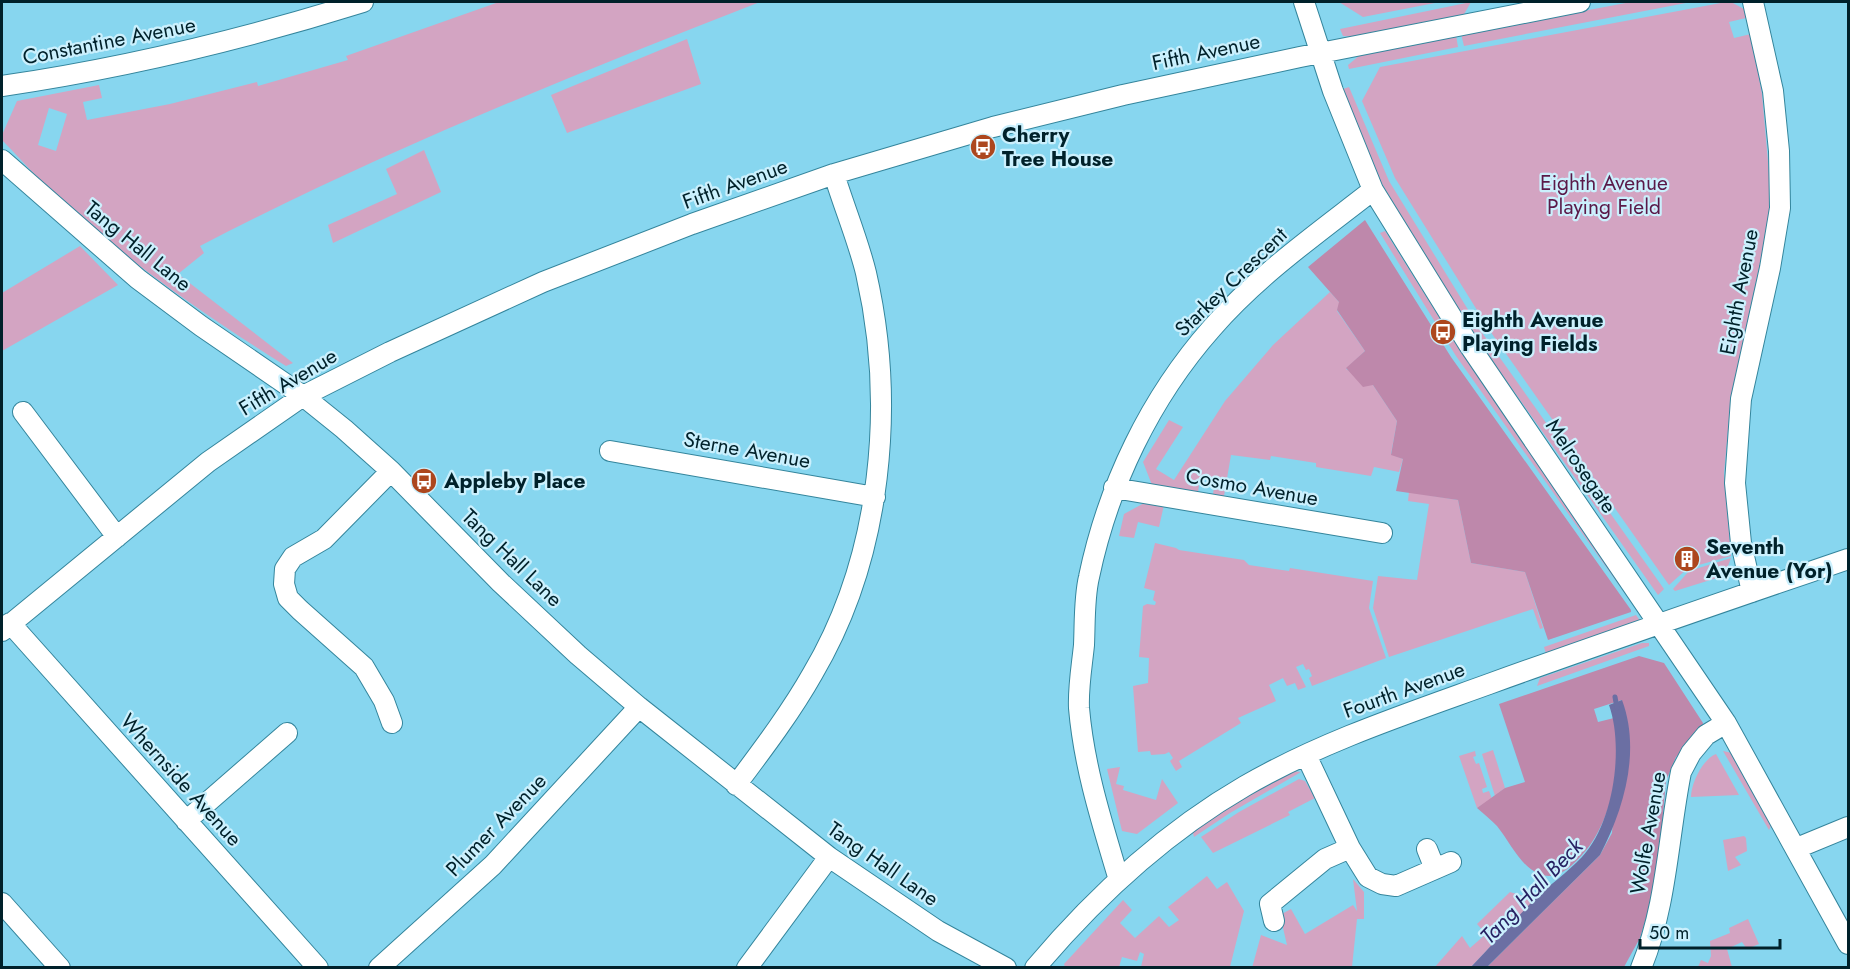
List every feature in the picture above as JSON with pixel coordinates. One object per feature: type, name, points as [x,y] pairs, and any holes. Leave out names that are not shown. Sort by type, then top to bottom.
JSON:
[{"type":"street","name":"Constantine Avenue","points":[[2,86],[171,55],[296,23],[363,2]]},
{"type":"street","name":"Melrosegate","points":[[1304,2],[1333,91],[1373,190],[1469,345],[1726,723],[1848,944]]},
{"type":"street","name":"Fifth Avenue","points":[[6,627],[208,462],[303,396],[390,352],[543,282],[692,224],[834,174],[1004,124],[1123,95],[1320,53],[1580,2]]},
{"type":"street","name":"Eighth Avenue","points":[[1752,592],[1741,543],[1735,483],[1736,462],[1741,399],[1770,268],[1780,208],[1779,151],[1773,91],[1753,2]]},
{"type":"street","name":"Tang Hall Lane","points":[[2,160],[138,279],[201,326],[303,396],[391,471],[501,583],[578,655],[639,707],[829,857],[938,931],[1006,968]]},
{"type":"street","points":[[736,785],[775,732],[814,672],[842,614],[862,553],[875,497],[882,400],[878,342],[866,272],[834,174]]},
{"type":"street","name":"Starkey Crescent","points":[[1119,880],[1091,788],[1079,706],[1088,578],[1114,488],[1142,429],[1176,371],[1213,327],[1264,278],[1373,190]]},
{"type":"street","points":[[23,412],[117,537]]},
{"type":"street","name":"Sterne Avenue","points":[[610,451],[875,497]]},
{"type":"street","points":[[391,471],[324,539],[293,557],[285,569],[284,584],[288,598],[364,667],[391,698],[392,723]]},
{"type":"street","name":"Cosmo Avenue","points":[[1114,488],[1382,533]]},
{"type":"street","name":"Fourth Avenue","points":[[1035,968],[1069,927],[1119,880],[1175,833],[1245,786],[1306,755],[1407,713],[1659,622],[1848,559]]},
{"type":"street","name":"Whernside Avenue","points":[[6,627],[186,821],[318,968]]},
{"type":"street","name":"Plumer Avenue","points":[[379,968],[493,865],[639,707]]},
{"type":"street","name":"Wolfe Avenue","points":[[1641,968],[1652,940],[1662,901],[1681,772],[1691,753],[1706,735],[1726,723]]},
{"type":"street","points":[[186,821],[287,733]]},
{"type":"street","points":[[1306,755],[1350,848],[1368,876],[1382,884],[1396,886],[1443,866],[1427,849]]},
{"type":"street","points":[[1797,848],[1848,827]]},
{"type":"street","points":[[1266,908],[1325,859],[1350,848]]},
{"type":"street","points":[[747,968],[829,857]]},
{"type":"street","points":[[2,903],[60,968]]},
{"type":"green space","points":[[499,2],[760,2],[477,116],[337,179],[200,246],[204,253],[178,274],[293,363],[286,366],[180,296],[129,258],[59,199],[2,140],[17,101],[99,85],[102,98],[83,102],[87,120],[170,104],[257,82],[258,86],[348,60],[346,56]],"holes":[[[49,108],[67,114],[56,151],[38,145]]]},
{"type":"green space","points":[[1339,2],[1440,2],[1363,17]]},
{"type":"green space","points":[[1471,2],[1463,16],[1359,37],[1343,36],[1340,29]]},
{"type":"green space","points":[[1631,2],[1691,2],[1464,46],[1461,34]]},
{"type":"green space","name":"Eighth Avenue Playing Field","points":[[1731,2],[1744,9],[1746,18],[1729,22],[1734,38],[1751,34],[1762,94],[1772,207],[1731,398],[1724,473],[1731,556],[1688,568],[1669,585],[1490,331],[1395,178],[1362,101],[1380,67]]},
{"type":"green space","points":[[1456,35],[1458,47],[1349,69],[1348,65],[1360,55]]},
{"type":"green space","points":[[687,39],[701,84],[567,133],[551,95]]},
{"type":"green space","points":[[1349,87],[1389,181],[1483,334],[1664,589],[1658,595],[1476,338],[1382,184],[1343,89]]},
{"type":"green space","points":[[424,150],[441,192],[333,243],[328,225],[397,194],[386,169]]},
{"type":"green space","points":[[1385,231],[1461,352],[1641,606],[1636,609],[1456,356],[1380,233]]},
{"type":"green space","points":[[80,246],[118,285],[2,351],[2,293]]},
{"type":"green space","points":[[1330,292],[1340,303],[1337,311],[1365,351],[1346,369],[1373,385],[1397,421],[1391,454],[1403,459],[1399,472],[1374,467],[1371,476],[1316,467],[1316,463],[1271,456],[1270,460],[1231,455],[1224,496],[1213,494],[1215,481],[1200,478],[1198,492],[1152,485],[1143,462],[1169,420],[1183,427],[1156,469],[1174,480],[1225,401],[1273,345]]},
{"type":"green space","points":[[1409,492],[1458,500],[1471,563],[1525,572],[1543,628],[1540,629],[1533,609],[1389,657],[1373,608],[1378,576],[1417,580],[1429,504],[1408,501]]},
{"type":"green space","points":[[1146,502],[1164,505],[1159,527],[1138,522],[1134,538],[1119,536],[1124,514]]},
{"type":"green space","points":[[1155,543],[1179,550],[1244,560],[1249,565],[1289,571],[1290,568],[1373,581],[1369,608],[1386,658],[1312,686],[1309,669],[1306,670],[1303,664],[1296,667],[1306,687],[1298,690],[1295,683],[1287,686],[1283,678],[1269,685],[1276,701],[1238,718],[1241,723],[1179,761],[1182,767],[1176,771],[1170,761],[1173,758],[1169,752],[1151,755],[1150,751],[1138,752],[1133,686],[1148,683],[1149,658],[1139,657],[1143,606],[1155,605],[1156,602],[1153,600],[1155,591],[1144,588]]},
{"type":"green space","points":[[1731,558],[1725,574],[1720,577],[1675,591],[1673,589],[1689,571]]},
{"type":"green space","points":[[1636,615],[1641,622],[1546,654],[1544,647]]},
{"type":"green space","points":[[1642,643],[1649,643],[1649,646],[1537,686],[1540,678]]},
{"type":"green space","points":[[1493,750],[1505,788],[1495,796],[1482,754]]},
{"type":"green space","points":[[1475,751],[1476,756],[1473,757],[1476,764],[1479,763],[1487,787],[1482,789],[1483,793],[1489,791],[1492,799],[1477,808],[1459,756]]},
{"type":"green space","points":[[1723,751],[1732,753],[1773,822],[1769,830]]},
{"type":"green space","points":[[1716,754],[1739,795],[1691,797],[1699,772]]},
{"type":"green space","points":[[1120,767],[1116,784],[1124,786],[1123,790],[1156,800],[1162,779],[1178,803],[1137,834],[1122,831],[1107,769]]},
{"type":"green space","points":[[1293,771],[1301,772],[1230,813],[1194,837],[1192,829],[1223,808]]},
{"type":"green space","points":[[1299,779],[1305,781],[1315,798],[1288,812],[1290,815],[1213,853],[1201,837],[1239,812]]},
{"type":"green space","points":[[1744,836],[1747,851],[1735,857],[1741,865],[1728,871],[1723,840]]},
{"type":"green space","points":[[1207,876],[1217,889],[1227,882],[1244,911],[1230,967],[1141,967],[1144,954],[1140,952],[1137,961],[1122,957],[1119,967],[1065,967],[1064,964],[1123,900],[1132,910],[1120,923],[1135,938],[1159,916],[1169,927],[1179,920],[1168,907]]},
{"type":"green space","points":[[1353,879],[1364,892],[1364,919],[1357,919],[1352,967],[1252,968],[1261,935],[1287,945],[1280,915],[1291,909],[1305,934],[1353,905],[1357,911]]},
{"type":"green space","points":[[1510,892],[1535,900],[1471,967],[1434,968],[1462,936],[1470,948],[1486,934],[1477,924]]},
{"type":"green space","points":[[1748,919],[1759,944],[1747,949],[1742,942],[1727,949],[1732,967],[1698,967],[1701,960],[1708,963],[1711,956],[1710,941],[1730,933],[1729,928]]},
{"type":"shaded area","points":[[1365,220],[1451,357],[1631,612],[1548,640],[1525,572],[1471,563],[1458,500],[1396,491],[1403,459],[1391,455],[1397,421],[1373,385],[1363,387],[1346,368],[1365,351],[1337,310],[1339,302],[1308,267]]},
{"type":"shaded area","points":[[1639,656],[1664,663],[1703,723],[1702,731],[1676,757],[1666,781],[1658,867],[1640,938],[1624,967],[1487,967],[1600,855],[1612,833],[1622,700],[1594,709],[1598,722],[1614,718],[1617,737],[1615,777],[1605,817],[1585,851],[1572,865],[1557,875],[1548,876],[1539,874],[1526,865],[1497,826],[1477,808],[1505,788],[1525,782],[1499,704]]},
{"type":"water","points":[[1622,700],[1630,739],[1630,759],[1623,799],[1600,855],[1487,967],[1471,967],[1534,900],[1582,857],[1593,842],[1609,805],[1613,784],[1616,742],[1609,705]]},
{"type":"waterway","name":"Tang Hall Beck","points":[[1615,697],[1617,708]]},
{"type":"place","name":"Cherry Tree House","points":[[983,147]]},
{"type":"place","name":"Eighth Avenue Playing Fields","points":[[1443,332]]},
{"type":"place","name":"Appleby Place","points":[[424,481]]},
{"type":"place","name":"Seventh Avenue (Yor)","points":[[1687,559]]}]
